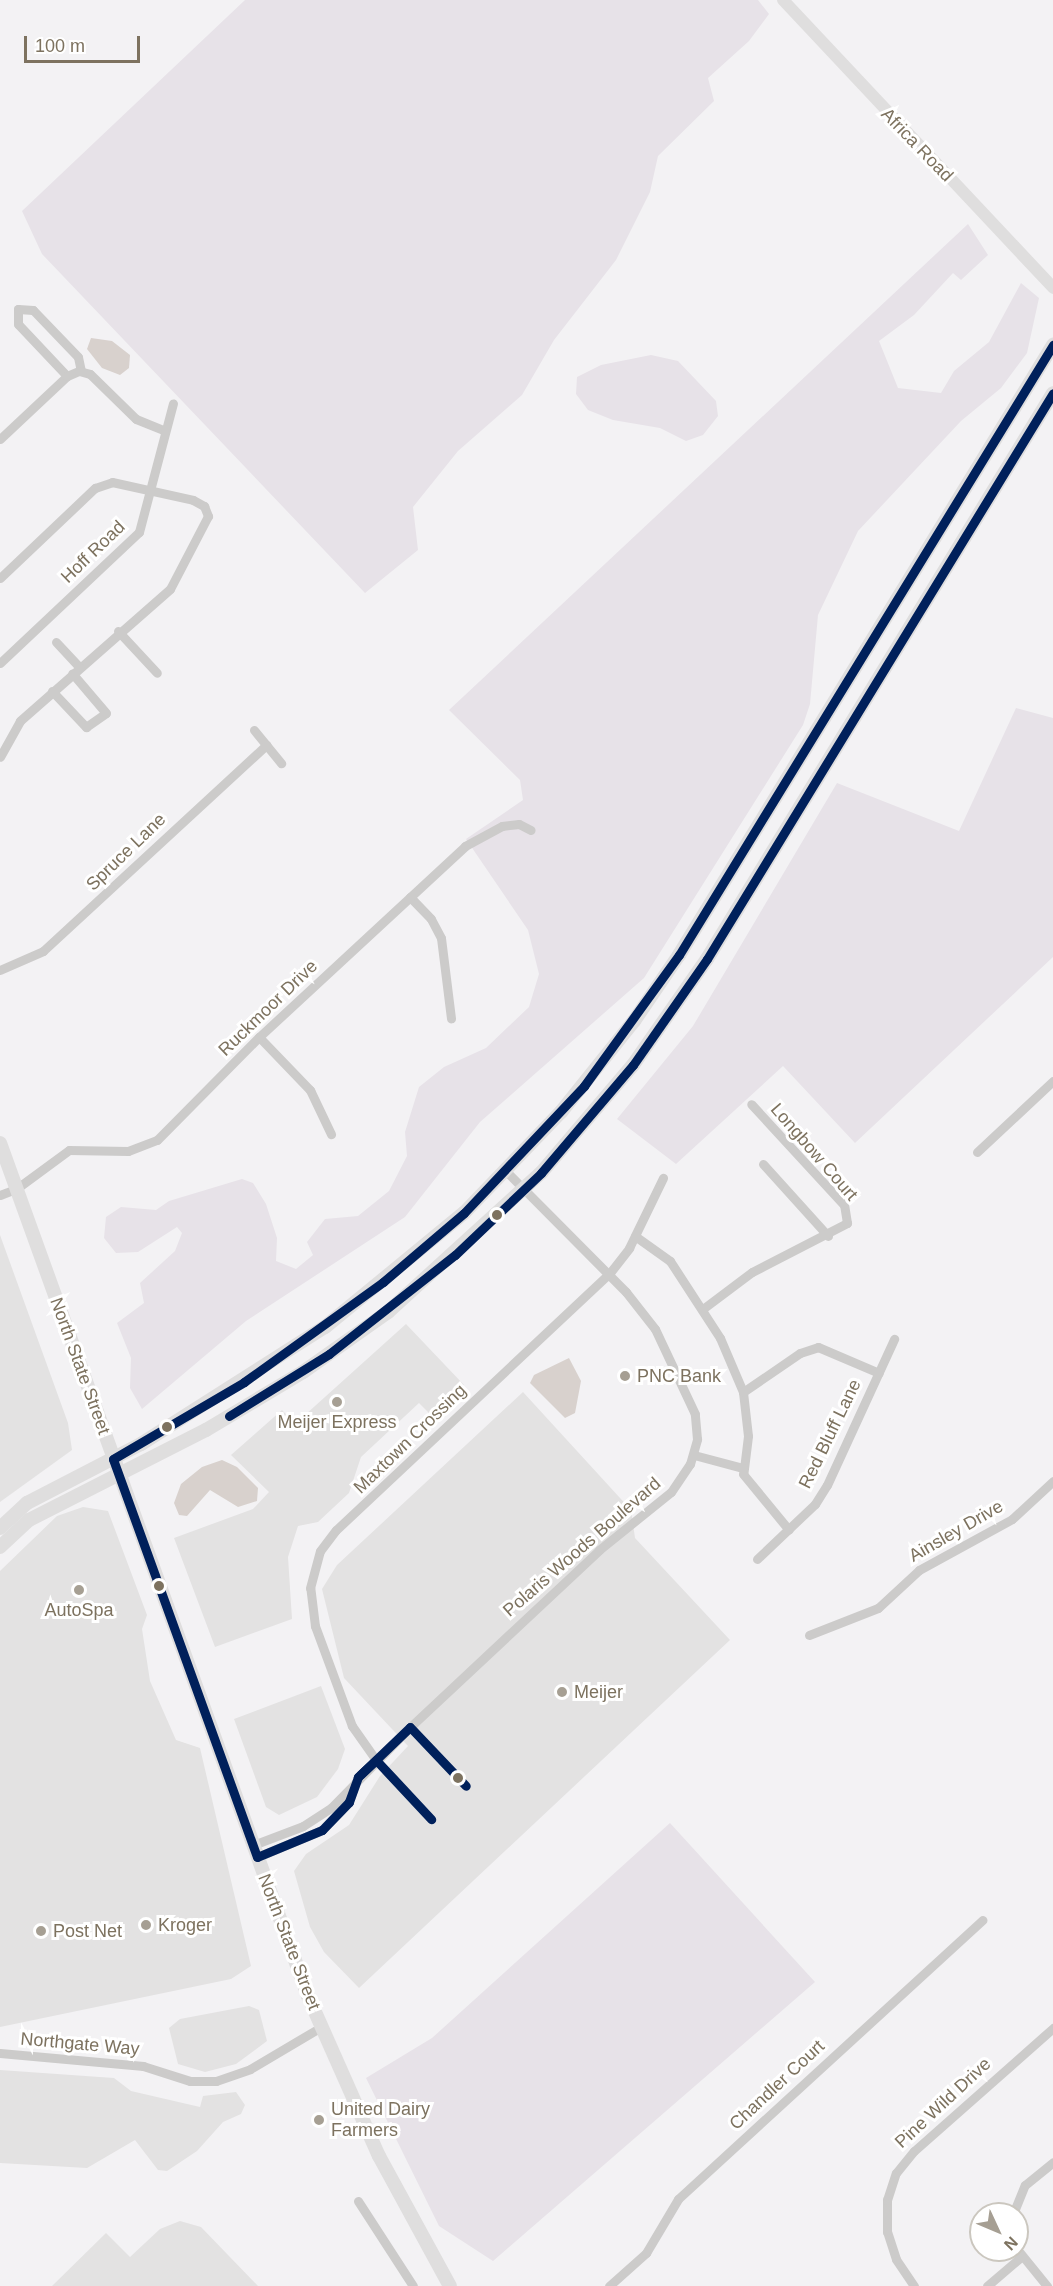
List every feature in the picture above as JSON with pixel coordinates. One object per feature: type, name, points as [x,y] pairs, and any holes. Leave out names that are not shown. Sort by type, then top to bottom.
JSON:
[{"type":"main road","points":[[0,1547],[29,1520],[116,1466],[325,1327],[419,1252],[506,1171],[584,1086],[659,986],[1053,345]]},
{"type":"main road","points":[[0,1528],[27,1503],[206,1430],[320,1360],[388,1312],[524,1189],[633,1065],[707,959],[1053,393]]},
{"type":"main road","name":"North State Street","points":[[0,1143],[255,1851],[321,2027],[379,2156],[450,2286]]},
{"type":"street","name":"Africa Road","points":[[783,0],[1053,288]]},
{"type":"street","points":[[67,376],[18,324],[18,309],[33,310],[78,357],[81,371]]},
{"type":"street","points":[[0,439],[67,376],[81,371],[90,374],[136,419],[163,430]]},
{"type":"street","name":"Hoff Road","points":[[0,663],[139,532],[153,491],[163,430],[172,403]]},
{"type":"street","points":[[0,578],[94,488],[112,482],[193,500],[204,506],[208,516],[170,589],[150,610],[118,631],[20,722],[0,757]]},
{"type":"street","points":[[118,631],[157,673]]},
{"type":"street","points":[[52,691],[86,727],[106,713],[56,642]]},
{"type":"street","points":[[254,730],[279,761]]},
{"type":"street","name":"Spruce Lane","points":[[0,970],[43,951],[266,745]]},
{"type":"street","name":"Ruckmoor Drive","points":[[0,1195],[16,1189],[69,1150],[128,1151],[157,1140],[259,1036],[479,836],[516,824],[531,830]]},
{"type":"street","points":[[410,897],[431,919],[441,938],[451,1018]]},
{"type":"street","points":[[259,1036],[310,1090],[331,1134]]},
{"type":"street","points":[[977,1152],[1053,1080]]},
{"type":"street","name":"Longbow Court","points":[[750,1104],[844,1205],[847,1222],[828,1236]]},
{"type":"street","points":[[704,1308],[752,1272],[828,1236],[763,1164]]},
{"type":"street","points":[[506,1171],[609,1274],[648,1320],[678,1370],[694,1414],[694,1455],[743,1468]]},
{"type":"street","name":"Maxtown Crossing","points":[[376,1760],[352,1726],[315,1626],[310,1588],[317,1557],[336,1530],[609,1274],[635,1236],[663,1178]]},
{"type":"street","points":[[635,1236],[670,1261],[704,1308],[742,1392],[748,1436],[743,1468],[747,1481],[789,1530]]},
{"type":"street","name":"Red Bluff Lane","points":[[757,1559],[789,1530],[827,1485],[894,1339]]},
{"type":"street","points":[[742,1392],[800,1353],[818,1347],[879,1372]]},
{"type":"street","name":"Polaris Woods Boulevard","points":[[255,1851],[321,1830],[349,1802],[358,1777],[599,1550],[672,1492],[694,1455]]},
{"type":"street","name":"Ainsley Drive","points":[[809,1635],[878,1608],[919,1570],[1012,1519],[1053,1480]]},
{"type":"street","name":"Chandler Court","points":[[609,2286],[646,2253],[678,2199],[982,1920]]},
{"type":"street","name":"Northgate Way","points":[[0,2053],[143,2066],[176,2078],[209,2082],[250,2068],[321,2027]]},
{"type":"street","name":"Pine Wild Drive","points":[[914,2286],[896,2259],[887,2232],[887,2200],[896,2173],[914,2151],[1053,2028]]},
{"type":"street","points":[[1018,2202],[1025,2185],[1053,2162]]},
{"type":"street","points":[[358,2201],[413,2286]]},
{"type":"street","points":[[987,2286],[1010,2262]]},
{"type":"street","points":[[1027,2262],[1047,2286]]},
{"type":"shaded area","points":[[245,0],[758,0],[769,14],[749,41],[708,78],[714,101],[658,156],[650,192],[616,260],[554,340],[522,395],[458,451],[413,507],[418,550],[365,593],[42,254],[22,211]]},
{"type":"shaded area","points":[[968,224],[988,255],[961,280],[953,273],[914,315],[879,341],[898,388],[941,393],[954,371],[989,342],[1021,283],[1039,298],[1027,353],[1001,388],[961,421],[858,531],[818,615],[810,704],[803,725],[644,978],[480,1122],[405,1217],[246,1321],[142,1409],[130,1388],[131,1358],[117,1323],[144,1303],[140,1283],[175,1251],[182,1233],[177,1227],[138,1252],[116,1253],[104,1238],[106,1217],[121,1207],[156,1210],[169,1201],[242,1179],[253,1183],[266,1204],[277,1238],[276,1261],[296,1269],[313,1255],[307,1242],[325,1219],[358,1216],[389,1191],[407,1156],[405,1132],[419,1087],[444,1067],[486,1048],[529,1007],[539,974],[528,930],[466,839],[523,800],[520,780],[449,710]]},
{"type":"shaded area","points":[[91,338],[112,341],[130,355],[129,368],[120,375],[102,368],[87,349]]},
{"type":"shaded area","points":[[651,355],[678,361],[716,401],[718,416],[703,435],[686,441],[660,428],[613,420],[588,410],[576,394],[577,377],[601,365]]},
{"type":"shaded area","points":[[1016,708],[1053,718],[1053,957],[855,1143],[783,1066],[676,1164],[617,1119],[693,1026],[837,783],[959,831]]},
{"type":"shaded area","points":[[0,1235],[68,1423],[72,1450],[0,1502]]},
{"type":"shaded area","points":[[406,1324],[464,1385],[432,1416],[419,1403],[361,1457],[349,1493],[318,1522],[298,1526],[288,1557],[292,1619],[215,1647],[174,1538],[253,1509],[269,1492],[231,1455],[282,1410],[295,1424]]},
{"type":"shaded area","points":[[569,1358],[581,1381],[575,1413],[565,1418],[530,1383],[534,1375]]},
{"type":"shaded area","points":[[523,1392],[631,1510],[635,1538],[730,1640],[359,1988],[324,1952],[310,1927],[294,1871],[306,1854],[349,1825],[380,1776],[408,1746],[344,1678],[322,1589],[337,1565]]},
{"type":"shaded area","points":[[222,1460],[237,1467],[258,1488],[257,1501],[238,1507],[210,1490],[187,1516],[179,1515],[174,1503],[181,1484],[202,1467]]},
{"type":"shaded area","points":[[83,1507],[108,1511],[147,1615],[142,1629],[150,1681],[176,1740],[200,1748],[251,1966],[231,1979],[0,2027],[0,1571],[57,1516]]},
{"type":"shaded area","points":[[321,1686],[345,1749],[338,1769],[317,1797],[279,1815],[266,1807],[234,1719]]},
{"type":"shaded area","points":[[670,1823],[815,1982],[493,2261],[439,2226],[366,2078],[432,2038]]},
{"type":"shaded area","points":[[249,2006],[259,2010],[267,2041],[236,2064],[205,2072],[178,2064],[169,2028],[180,2019]]},
{"type":"shaded area","points":[[0,2070],[114,2078],[131,2091],[200,2107],[203,2096],[236,2092],[245,2105],[241,2114],[223,2122],[197,2151],[167,2171],[158,2170],[135,2140],[87,2168],[0,2163]]},
{"type":"shaded area","points":[[180,2221],[201,2227],[258,2286],[52,2286],[106,2233],[130,2257],[160,2229]]},
{"type":"transit line","points":[[376,1760],[358,1777],[349,1802],[322,1830],[257,1857],[113,1459],[244,1382],[383,1282],[464,1213],[584,1086],[679,955],[1053,345]]},
{"type":"transit line","points":[[229,1416],[329,1354],[455,1255],[541,1173],[633,1065],[707,959],[1053,393]]},
{"type":"transit line","points":[[360,1775],[410,1727],[466,1786]]},
{"type":"transit line","points":[[376,1760],[431,1819]]},
{"type":"place","name":"PNC Bank","points":[[625,1376]]},
{"type":"place","name":"Meijer Express","points":[[337,1402]]},
{"type":"place","name":"AutoSpa","points":[[79,1590]]},
{"type":"place","name":"Meijer","points":[[562,1692]]},
{"type":"place","name":"Kroger","points":[[146,1925]]},
{"type":"place","name":"Post Net","points":[[41,1931]]},
{"type":"place","name":"United Dairy Farmers","points":[[319,2120]]}]
